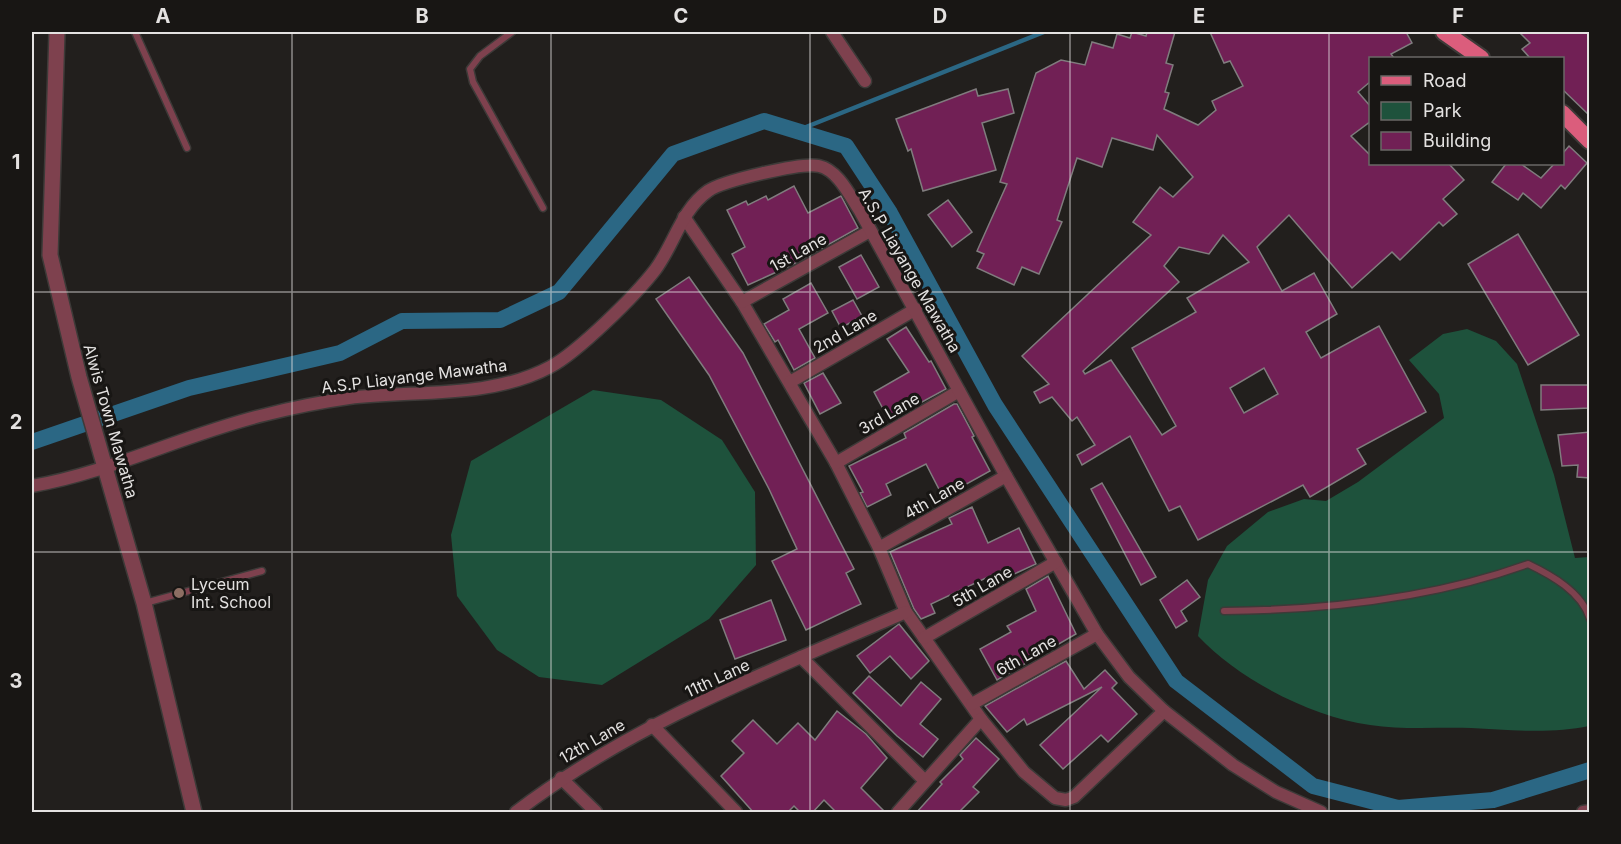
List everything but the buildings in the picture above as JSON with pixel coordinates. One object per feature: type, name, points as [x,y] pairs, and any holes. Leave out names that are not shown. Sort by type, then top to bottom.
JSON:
[{"type":"main road","points":[[1444,32],[1480,57]]},
{"type":"main road","points":[[1564,114],[1590,141]]},
{"type":"street","name":"Alwis Town Mawatha","points":[[57,32],[50,255],[79,377],[144,603],[194,813]]},
{"type":"street","points":[[832,32],[865,81]]},
{"type":"street","name":"A.S.P Liayange Mawatha","points":[[32,486],[103,460],[265,414],[348,398],[509,383],[551,367],[589,338],[655,270],[684,217],[708,191],[786,167],[820,166],[837,178],[860,211],[1006,476],[1097,634],[1129,677],[1164,711],[1233,765],[1304,810],[1322,813]]},
{"type":"street","points":[[684,217],[742,302],[836,463],[879,548],[906,612],[981,719],[1024,772],[1055,798],[1066,800],[1083,791],[1164,711]]},
{"type":"street","name":"1st Lane","points":[[742,302],[870,231]]},
{"type":"street","name":"2nd Lane","points":[[790,382],[916,309]]},
{"type":"street","name":"3rd Lane","points":[[836,463],[959,391]]},
{"type":"street","name":"4th Lane","points":[[879,548],[1006,476]]},
{"type":"street","name":"5th Lane","points":[[924,638],[1056,562]]},
{"type":"street","name":"11th Lane","points":[[652,725],[906,612]]},
{"type":"street","name":"6th Lane","points":[[972,704],[1097,634]]},
{"type":"street","points":[[801,657],[925,781]]},
{"type":"street","points":[[903,811],[925,781],[981,719]]},
{"type":"street","points":[[652,725],[736,813]]},
{"type":"street","name":"12th Lane","points":[[596,813],[561,778],[652,725]]},
{"type":"street","points":[[516,813],[561,778]]},
{"type":"street","points":[[1583,813],[1590,811]]},
{"type":"lane","points":[[135,32],[187,148]]},
{"type":"lane","points":[[513,32],[480,56],[470,69],[473,82],[543,208]]},
{"type":"lane","points":[[1224,611],[1295,610],[1429,592],[1494,576],[1528,564],[1551,575],[1572,592],[1590,619]]},
{"type":"lane","points":[[144,603],[262,571]]},
{"type":"green space","points":[[1467,329],[1496,341],[1517,364],[1554,475],[1575,558],[1589,557],[1589,726],[1530,731],[1395,727],[1347,721],[1300,705],[1254,681],[1214,652],[1198,636],[1208,580],[1227,546],[1268,512],[1304,499],[1326,501],[1358,482],[1444,418],[1439,394],[1409,360],[1443,334]]},
{"type":"green space","points":[[593,390],[661,400],[722,440],[755,492],[756,565],[709,619],[602,685],[539,677],[497,650],[457,596],[451,535],[471,461]]},
{"type":"waterway","points":[[796,131],[1044,32]]},
{"type":"waterway","points":[[32,442],[189,388],[340,353],[402,321],[500,320],[559,292],[673,154],[764,121],[846,146],[890,213],[995,405],[1176,681],[1313,786],[1398,808],[1493,800],[1590,770]]},
{"type":"place","name":"Lyceum Int. School","points":[[179,593]]}]
